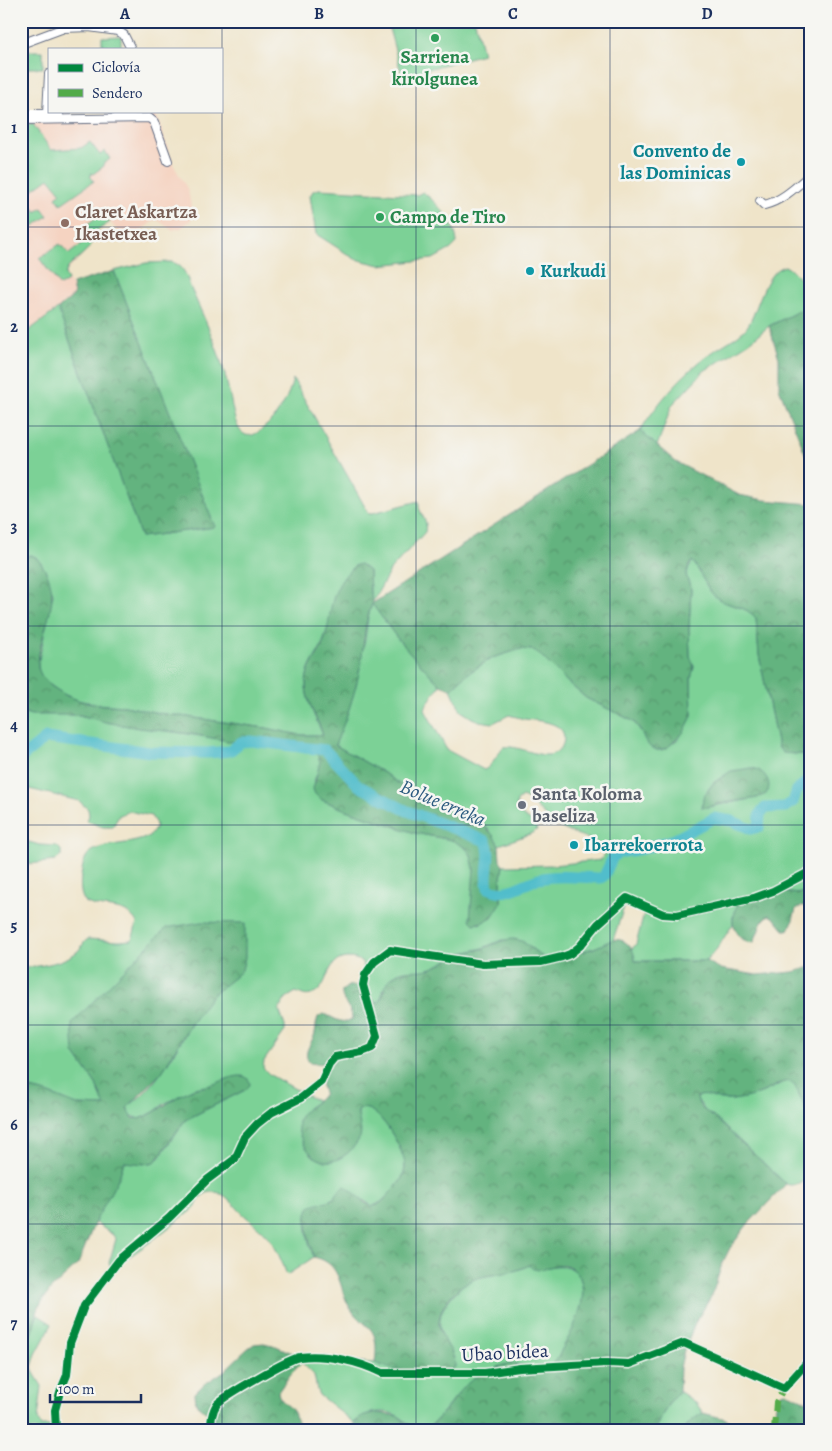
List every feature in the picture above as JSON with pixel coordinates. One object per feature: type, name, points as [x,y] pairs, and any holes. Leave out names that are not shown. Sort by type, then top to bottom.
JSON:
[{"type":"street","points":[[21,44],[64,28],[89,28],[118,30],[124,35],[130,48]]},
{"type":"street","points":[[47,114],[48,94]]},
{"type":"street","points":[[21,114],[122,115],[130,112]]},
{"type":"street","points":[[21,120],[149,118],[154,122],[168,162]]},
{"type":"street","points":[[760,201],[764,205],[775,202],[811,174]]},
{"type":"street","points":[[56,1430],[54,1421],[55,1410],[67,1375],[70,1343],[84,1306],[120,1260],[169,1218],[207,1180],[235,1159],[245,1136],[256,1124],[271,1113],[301,1098],[321,1082],[329,1064],[335,1057],[362,1052],[372,1048],[377,1036],[363,985],[365,974],[374,962],[390,950],[483,964],[541,962],[562,958],[570,954],[580,946],[598,924],[627,898],[663,914],[677,915],[754,898],[773,891],[811,871]]},
{"type":"street","name":"Ubao bidea","points":[[212,1430],[210,1424],[217,1405],[240,1388],[298,1357],[324,1357],[368,1366],[382,1373],[485,1372],[607,1363],[629,1364],[684,1343],[784,1388],[811,1358]]},
{"type":"shaded area","name":"Claret Askartza Ikastetxea","points":[[156,114],[174,166],[188,190],[192,212],[191,220],[181,228],[172,230],[155,220],[139,232],[126,238],[110,222],[107,223],[95,232],[90,247],[66,272],[74,291],[73,298],[31,329],[21,330],[21,117]]},
{"type":"green space","name":"Sarriena kirolgunea","points":[[387,21],[475,21],[483,54],[402,76]]},
{"type":"green space","points":[[121,36],[121,48],[102,48],[102,37]]},
{"type":"green space","points":[[21,51],[43,51],[43,68],[21,68]]},
{"type":"green space","points":[[33,124],[51,150],[81,148],[90,142],[100,155],[105,151],[110,159],[103,164],[104,166],[93,174],[91,173],[92,175],[90,176],[94,181],[61,204],[56,197],[61,193],[49,178],[24,196],[36,212],[42,208],[48,216],[21,235],[21,125]]},
{"type":"green space","name":"Campo de Tiro","points":[[319,189],[417,195],[423,192],[440,208],[450,221],[457,243],[451,249],[433,259],[380,265],[355,259],[316,234],[310,196],[313,191]]},
{"type":"green space","points":[[103,210],[110,222],[95,232],[90,247],[68,268],[65,274],[68,281],[60,286],[39,258],[60,244],[69,254],[92,236],[85,226]]},
{"type":"green space","points":[[171,262],[180,266],[183,270],[218,353],[236,421],[244,434],[253,435],[272,421],[283,404],[293,379],[369,514],[419,501],[419,508],[426,523],[425,532],[391,569],[372,603],[369,571],[360,564],[310,667],[306,684],[307,693],[323,735],[300,735],[266,728],[77,700],[61,693],[45,681],[39,672],[38,664],[53,594],[47,573],[36,557],[31,555],[21,559],[21,330],[31,329],[58,309],[141,537],[214,527],[114,271],[146,263]]},
{"type":"green space","points":[[785,266],[811,289],[811,305],[769,326],[750,342],[704,371],[672,405],[657,446],[640,431],[647,420],[671,389],[690,370],[714,351],[739,335],[747,327],[767,283],[778,269]]},
{"type":"green space","points":[[114,271],[215,527],[141,537],[58,309],[74,295],[72,284]]},
{"type":"green space","points":[[811,305],[811,468],[779,388],[779,358],[769,326]]},
{"type":"green space","points":[[640,431],[676,462],[739,495],[764,500],[811,504],[811,755],[783,753],[778,747],[759,655],[756,618],[747,610],[717,598],[709,590],[692,561],[686,575],[691,589],[690,656],[694,667],[691,678],[692,716],[684,732],[667,748],[658,750],[651,748],[633,721],[586,698],[540,655],[532,650],[521,649],[492,658],[467,674],[451,689],[440,685],[397,638],[372,604],[367,619],[356,687],[335,745],[384,773],[425,803],[471,813],[493,835],[499,845],[500,860],[503,866],[501,903],[492,917],[483,922],[474,924],[470,920],[474,868],[471,855],[466,848],[452,840],[415,833],[346,810],[320,799],[313,789],[320,762],[314,752],[292,746],[233,742],[191,734],[139,728],[80,715],[31,715],[21,711],[21,559],[31,555],[44,568],[50,581],[52,593],[51,605],[41,642],[38,668],[41,675],[51,686],[67,696],[81,701],[104,705],[125,706],[300,735],[323,735],[306,691],[308,672],[324,641],[336,592],[345,576],[355,565],[360,564],[369,571],[370,593],[373,603]]},
{"type":"green space","points":[[692,561],[709,590],[717,598],[747,610],[756,618],[759,655],[778,747],[783,753],[811,755],[811,887],[796,894],[786,892],[737,909],[733,916],[733,924],[716,950],[706,961],[635,961],[632,949],[636,944],[644,914],[633,906],[624,907],[613,940],[597,947],[544,958],[522,941],[502,940],[483,948],[459,954],[424,971],[398,973],[389,979],[378,1003],[372,1000],[361,985],[365,972],[362,962],[351,958],[340,960],[334,964],[317,992],[307,996],[296,992],[286,998],[279,1010],[285,1031],[264,1061],[263,1068],[270,1075],[317,1101],[307,1108],[298,1130],[303,1143],[314,1157],[342,1157],[346,1154],[358,1140],[360,1127],[358,1111],[365,1108],[372,1111],[380,1118],[395,1138],[404,1159],[405,1170],[399,1184],[378,1204],[372,1206],[363,1200],[335,1197],[310,1207],[307,1219],[307,1232],[314,1257],[287,1275],[277,1251],[269,1238],[226,1197],[214,1192],[202,1196],[195,1208],[143,1247],[111,1267],[109,1263],[116,1239],[112,1234],[94,1222],[119,1177],[124,1162],[151,1163],[159,1158],[185,1120],[245,1090],[234,1077],[213,1085],[194,1088],[140,1119],[132,1116],[127,1107],[141,1096],[164,1069],[201,1008],[212,994],[242,970],[166,928],[133,963],[74,1053],[96,1084],[105,1106],[77,1105],[47,1093],[21,1087],[21,971],[25,967],[45,965],[67,958],[78,951],[88,939],[132,940],[137,923],[133,917],[120,910],[91,905],[85,902],[81,886],[84,861],[92,851],[102,847],[146,838],[153,832],[156,824],[151,816],[129,811],[118,816],[113,827],[103,827],[87,821],[88,809],[79,801],[21,787],[21,711],[28,714],[75,715],[214,738],[299,747],[313,751],[320,758],[320,768],[314,780],[320,799],[346,810],[415,833],[452,840],[464,846],[471,855],[474,868],[474,887],[470,918],[479,924],[488,919],[501,903],[503,866],[553,865],[601,860],[605,853],[596,843],[558,826],[527,799],[522,797],[517,801],[516,811],[535,824],[537,830],[499,845],[488,828],[458,809],[438,807],[425,803],[384,773],[335,745],[350,704],[365,639],[372,603],[397,638],[440,685],[425,710],[447,750],[484,770],[489,767],[503,747],[549,755],[558,751],[563,744],[564,736],[562,731],[544,722],[509,715],[493,723],[472,718],[461,711],[451,689],[467,674],[492,658],[521,649],[532,650],[540,655],[586,698],[633,721],[656,750],[662,750],[680,737],[692,716],[691,678],[694,667],[690,656],[691,589],[686,575]],"holes":[[[752,768],[759,770],[757,798],[707,807],[703,798],[717,781],[737,771]]]},
{"type":"green space","points":[[752,768],[764,774],[768,781],[769,786],[766,794],[757,798],[702,808],[703,798],[713,783],[731,771]]},
{"type":"green space","points":[[21,840],[40,845],[57,846],[61,850],[61,856],[55,861],[21,865]]},
{"type":"green space","points":[[811,887],[811,905],[796,909],[788,930],[784,930],[769,915],[762,922],[754,942],[751,943],[744,940],[736,930],[733,920],[737,904],[781,892],[799,894]]},
{"type":"green space","points":[[201,922],[245,923],[245,957],[242,970],[212,995],[188,1028],[162,1072],[127,1108],[133,1118],[140,1118],[151,1114],[188,1091],[229,1078],[245,1077],[249,1080],[250,1085],[245,1090],[185,1120],[155,1162],[144,1164],[124,1162],[119,1177],[95,1222],[78,1264],[51,1289],[39,1306],[32,1334],[21,1339],[21,1087],[47,1093],[77,1105],[105,1106],[96,1084],[74,1053],[72,1023],[166,928]]},
{"type":"green space","points":[[514,939],[522,941],[544,958],[582,951],[611,941],[622,940],[629,945],[635,961],[706,961],[721,969],[757,975],[793,972],[811,967],[811,1119],[795,1086],[789,1081],[780,1083],[758,1094],[733,1100],[704,1096],[697,1097],[699,1104],[704,1110],[786,1184],[747,1225],[730,1248],[722,1264],[712,1295],[696,1321],[684,1350],[680,1368],[679,1391],[669,1403],[654,1430],[425,1430],[442,1414],[463,1388],[480,1374],[509,1364],[541,1370],[555,1362],[576,1321],[582,1298],[583,1287],[580,1278],[568,1266],[562,1265],[538,1270],[533,1269],[529,1265],[508,1273],[470,1281],[460,1287],[448,1299],[442,1309],[439,1320],[442,1336],[453,1357],[455,1367],[447,1371],[394,1370],[375,1363],[376,1345],[374,1335],[355,1315],[348,1304],[336,1272],[324,1261],[314,1257],[312,1252],[307,1215],[312,1205],[331,1200],[344,1186],[365,1203],[376,1206],[399,1184],[404,1174],[405,1166],[395,1138],[380,1118],[365,1108],[358,1111],[360,1137],[344,1156],[337,1160],[323,1161],[311,1154],[306,1148],[299,1133],[298,1121],[303,1112],[324,1093],[321,1083],[324,1063],[310,1063],[307,1056],[318,1017],[323,1014],[341,1021],[352,1019],[351,1012],[342,995],[342,991],[348,986],[361,985],[372,1000],[378,1003],[387,983],[399,973],[432,968],[459,954],[481,949],[497,942]]},
{"type":"green space","points":[[791,1081],[795,1086],[811,1119],[811,1174],[793,1185],[786,1184],[705,1111],[697,1099],[699,1096],[705,1095],[721,1100],[733,1100],[761,1093]]},
{"type":"green space","points":[[529,1265],[538,1270],[553,1266],[565,1266],[574,1270],[579,1276],[582,1286],[581,1309],[577,1322],[559,1357],[552,1365],[541,1370],[514,1365],[492,1369],[463,1389],[425,1430],[416,1429],[402,1418],[387,1412],[375,1412],[363,1416],[354,1423],[319,1395],[314,1375],[303,1364],[306,1359],[375,1363],[394,1370],[453,1357],[441,1333],[440,1326],[440,1318],[446,1303],[462,1286],[471,1280],[515,1271]]},
{"type":"green space","points":[[38,1315],[52,1324],[36,1354],[32,1367],[42,1386],[38,1419],[41,1426],[50,1426],[53,1430],[21,1430],[21,1339],[26,1338],[32,1333]]},
{"type":"green space","points":[[264,1343],[306,1359],[290,1375],[278,1392],[282,1400],[293,1411],[301,1430],[216,1430],[214,1419],[196,1404],[195,1393],[203,1385],[223,1372],[247,1349],[254,1344]]},
{"type":"green space","points":[[679,1391],[696,1403],[703,1413],[688,1424],[684,1430],[654,1430],[669,1403]]},
{"type":"green space","points":[[786,1392],[811,1403],[811,1430],[772,1430],[776,1405],[781,1393]]},
{"type":"green space","points":[[379,1413],[398,1416],[415,1430],[352,1430],[356,1421],[362,1416]]},
{"type":"green space","points":[[703,1413],[726,1419],[743,1430],[684,1430],[692,1420]]},
{"type":"waterway","name":"Bolue erreka","points":[[21,758],[46,738],[150,752],[208,753],[230,751],[241,742],[251,741],[325,750],[359,786],[405,810],[486,841],[489,852],[488,888],[501,892],[546,878],[562,876],[601,878],[617,853],[642,849],[675,839],[714,818],[732,821],[751,829],[759,827],[760,814],[765,808],[785,807],[793,802],[797,790],[811,778]]},
{"type":"marked path","points":[[774,1430],[776,1402],[784,1388]]},
{"type":"cycle path","points":[[56,1430],[55,1410],[67,1375],[70,1343],[84,1306],[119,1260],[169,1218],[207,1180],[235,1159],[245,1137],[257,1124],[271,1113],[301,1098],[321,1082],[329,1064],[335,1057],[362,1052],[372,1048],[377,1036],[363,985],[365,975],[374,962],[390,950],[483,964],[541,962],[570,954],[580,946],[598,924],[627,898],[663,914],[677,915],[754,898],[773,891],[811,871]]},
{"type":"cycle path","points":[[212,1430],[212,1417],[217,1404],[257,1378],[300,1357],[342,1359],[382,1373],[485,1373],[520,1368],[607,1363],[629,1364],[684,1343],[784,1388],[811,1358]]},
{"type":"place","name":"Sarriena kirolgunea","points":[[435,38]]},
{"type":"place","name":"Convento de las Dominicas","points":[[741,162]]},
{"type":"place","name":"Campo de Tiro","points":[[380,217]]},
{"type":"place","name":"Claret Askartza Ikastetxea","points":[[65,223]]},
{"type":"place","name":"Kurkudi","points":[[530,271]]},
{"type":"place","name":"Santa Koloma baseliza","points":[[522,805]]},
{"type":"place","name":"Ibarrekoerrota","points":[[574,845]]}]
